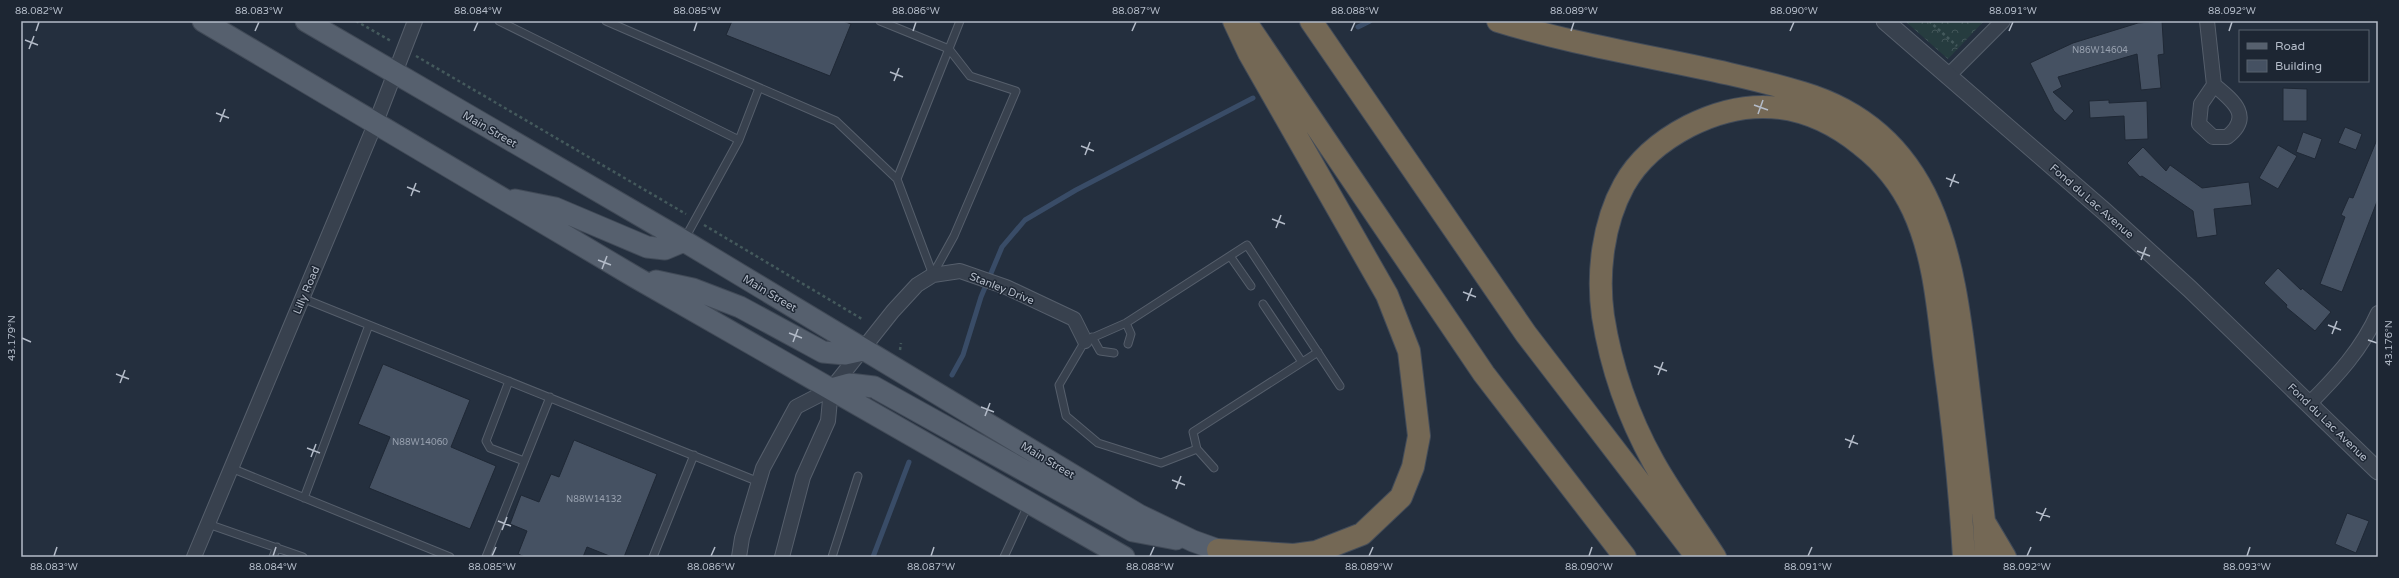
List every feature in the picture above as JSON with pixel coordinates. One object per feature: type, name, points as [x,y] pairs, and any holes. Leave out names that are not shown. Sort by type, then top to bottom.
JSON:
[{"type":"highway","points":[[1227,553],[1294,555],[1316,552],[1362,534],[1401,497],[1413,467],[1419,436],[1409,351],[1387,295],[1249,53],[1234,21]]},
{"type":"highway","points":[[1245,21],[1484,374],[1625,557]]},
{"type":"highway","points":[[1311,21],[1526,334],[1697,557]]},
{"type":"highway","points":[[1498,21],[1806,93],[1859,117],[1888,142],[1900,155],[1931,204],[1944,239],[1959,301],[1984,521],[1986,557]]},
{"type":"highway","points":[[1715,557],[1654,463],[1632,417],[1611,354],[1603,314],[1601,282],[1606,232],[1618,198],[1636,168],[1652,150],[1672,135],[1710,115],[1731,109],[1777,107],[1803,113],[1828,122],[1850,136],[1886,167],[1909,203],[1926,245],[1931,267],[1951,412],[1961,508],[1964,557]]},
{"type":"highway","points":[[1948,557],[1961,508]]},
{"type":"highway","points":[[1984,521],[2005,557]]},
{"type":"main road","points":[[203,21],[635,276],[1124,557]]},
{"type":"main road","name":"Main Street","points":[[306,21],[684,241],[863,350],[1139,514],[1193,541],[1227,553]]},
{"type":"main road","points":[[500,197],[555,208],[647,247],[665,249],[684,241]]},
{"type":"main road","points":[[635,276],[693,289],[740,307],[823,352],[846,354],[863,350]]},
{"type":"main road","points":[[831,389],[849,384],[874,387],[1133,531],[1144,535],[1193,541]]},
{"type":"street","name":"Lilly Road","points":[[194,557],[376,122],[415,21]]},
{"type":"street","name":"Fond du Lac Avenue","points":[[1885,21],[2110,216],[2190,289],[2310,403],[2378,471]]},
{"type":"street","points":[[1948,76],[2003,21]]},
{"type":"street","points":[[2207,21],[2214,85]]},
{"type":"street","name":"Stanley Drive","points":[[831,389],[917,285],[933,275],[948,271],[969,274],[1006,287],[1074,319],[1088,339]]},
{"type":"street","points":[[2310,403],[2346,365],[2363,342],[2378,313]]},
{"type":"street","points":[[739,557],[742,538],[763,468],[796,407],[831,389]]},
{"type":"street","points":[[782,557],[803,477],[828,421],[831,389]]},
{"type":"lane","points":[[499,21],[739,140]]},
{"type":"lane","points":[[606,21],[836,121],[897,179],[933,275]]},
{"type":"lane","points":[[880,21],[949,49],[970,76],[1016,91],[954,236],[933,275]]},
{"type":"lane","points":[[897,179],[960,21]]},
{"type":"lane","points":[[684,241],[739,140],[759,88]]},
{"type":"lane","points":[[1197,449],[1161,463],[1098,443],[1066,416],[1059,386],[1088,339],[1126,323],[1247,245],[1340,386]]},
{"type":"lane","points":[[1230,256],[1251,286]]},
{"type":"lane","points":[[302,298],[759,482]]},
{"type":"lane","points":[[1263,304],[1302,362]]},
{"type":"lane","points":[[1126,323],[1131,334],[1128,344]]},
{"type":"lane","points":[[304,498],[369,325]]},
{"type":"lane","points":[[1088,339],[1100,351],[1114,352]]},
{"type":"lane","points":[[1214,468],[1197,449],[1193,432],[1318,352]]},
{"type":"lane","points":[[509,381],[486,441],[490,448],[524,461]]},
{"type":"lane","points":[[486,557],[550,398]]},
{"type":"lane","points":[[653,557],[694,455]]},
{"type":"lane","points":[[231,468],[450,557]]},
{"type":"lane","points":[[832,557],[858,476]]},
{"type":"lane","points":[[1006,556],[1029,503]]},
{"type":"lane","points":[[208,524],[277,546],[303,557]]},
{"type":"lane","points":[[273,557],[277,546]]},
{"type":"path","points":[[356,21],[387,38]]},
{"type":"path","points":[[1929,21],[1968,55]]},
{"type":"path","points":[[423,59],[862,319]]},
{"type":"green space","points":[[1905,21],[1984,21],[1948,59]]},
{"type":"building","points":[[732,21],[843,21],[851,24],[830,76],[726,35]]},
{"type":"building","points":[[2162,21],[2164,54],[2158,55],[2161,88],[2141,90],[2137,54],[2058,77],[2062,87],[2053,92],[2074,111],[2065,121],[2054,111],[2030,63],[2073,43],[2138,23]]},
{"type":"building","points":[[2283,88],[2307,89],[2307,121],[2283,121]]},
{"type":"building","points":[[2109,100],[2109,103],[2147,101],[2148,139],[2125,140],[2124,116],[2090,118],[2089,101]]},
{"type":"building","points":[[2345,127],[2362,134],[2356,150],[2338,143]]},
{"type":"building","points":[[2303,132],[2322,139],[2315,159],[2296,152]]},
{"type":"building","points":[[2378,137],[2378,199],[2342,292],[2320,284],[2345,217],[2341,215],[2349,197],[2353,198]]},
{"type":"building","points":[[2278,145],[2297,156],[2278,189],[2259,178]]},
{"type":"building","points":[[2143,147],[2166,171],[2170,165],[2202,188],[2249,182],[2252,205],[2214,209],[2217,235],[2197,238],[2193,211],[2142,176],[2140,177],[2127,163]]},
{"type":"building","points":[[2278,268],[2301,290],[2302,288],[2331,312],[2315,331],[2286,307],[2287,305],[2264,283]]},
{"type":"building","points":[[383,364],[470,400],[451,447],[496,466],[470,529],[369,488],[390,437],[358,424]]},
{"type":"building","points":[[574,440],[657,474],[624,557],[612,557],[587,547],[583,557],[525,557],[518,554],[527,531],[510,524],[521,495],[539,502],[551,474],[559,477]]},
{"type":"building","points":[[2347,513],[2369,521],[2356,553],[2335,544]]},
{"type":"waterway","points":[[1358,27],[1370,21]]},
{"type":"waterway","points":[[952,375],[963,355],[981,297],[1002,247],[1025,220],[1076,190],[1253,98]]},
{"type":"waterway","points":[[873,557],[909,462]]}]
